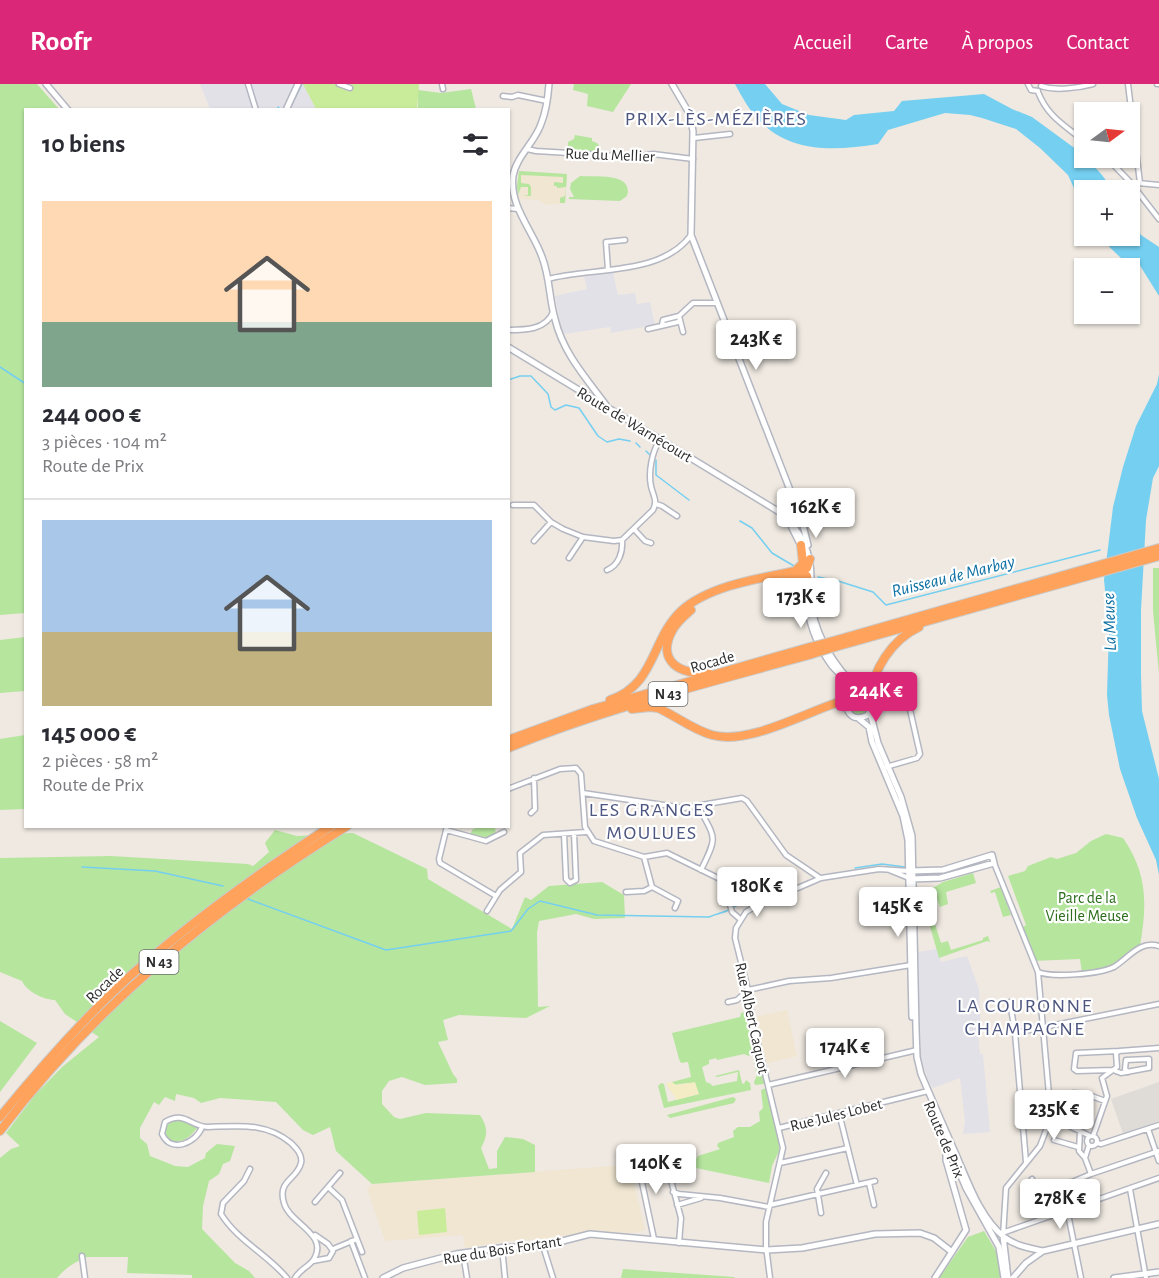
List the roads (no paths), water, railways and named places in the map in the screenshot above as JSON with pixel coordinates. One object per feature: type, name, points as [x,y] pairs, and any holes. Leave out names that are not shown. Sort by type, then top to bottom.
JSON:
[{"type":"highway","points":[[742,666],[692,674],[679,669],[669,657],[671,631],[685,615],[709,598],[788,575],[802,565],[804,558],[801,545]]},
{"type":"highway","name":"N 43","points":[[510,747],[569,724],[809,651],[939,618],[1159,548]]},
{"type":"highway","name":"N 43","points":[[834,644],[890,625],[1080,574],[1159,556]]},
{"type":"highway","points":[[809,595],[807,573],[810,557]]},
{"type":"highway","points":[[593,709],[600,703],[625,693],[642,678],[666,630],[689,604],[714,591],[807,573]]},
{"type":"highway","points":[[788,575],[802,580],[809,595]]},
{"type":"highway","points":[[871,699],[873,681],[891,650],[904,636],[939,618]]},
{"type":"highway","name":"Rocade","points":[[510,739],[593,709],[742,666],[809,651]]},
{"type":"highway","points":[[569,724],[621,711],[650,707],[667,712],[709,734],[727,738],[748,735],[836,703],[846,707]]},
{"type":"highway","name":"Rocade","points":[[0,1117],[23,1088],[129,978],[224,899],[328,828]]},
{"type":"highway","name":"N 43","points":[[0,1132],[76,1042],[178,945],[273,873],[344,828]]},
{"type":"highway","points":[[0,1112],[23,1088]]},
{"type":"main road","points":[[46,84],[66,108]]},
{"type":"main road","points":[[287,108],[298,84]]},
{"type":"main road","points":[[549,84],[541,125],[513,174],[514,190],[518,209],[540,251],[559,332],[567,351],[609,408]]},
{"type":"main road","points":[[672,84],[689,113],[694,138],[691,235],[803,522],[810,557]]},
{"type":"main road","name":"Route de Warnécourt","points":[[510,348],[781,513],[796,530],[810,557]]},
{"type":"main road","name":"Route de Warnécourt","points":[[761,502],[796,530],[805,553],[807,573]]},
{"type":"main road","points":[[789,521],[796,522],[800,515]]},
{"type":"main road","points":[[796,530],[800,515]]},
{"type":"main road","points":[[796,530],[801,528],[803,522]]},
{"type":"main road","points":[[809,595],[812,615],[833,659],[861,692],[871,699]]},
{"type":"main road","points":[[809,595],[807,610],[814,634],[831,664],[848,686],[850,696],[846,707]]},
{"type":"main road","points":[[850,696],[861,692]]},
{"type":"main road","name":"Route de Prix","points":[[871,699],[872,725],[885,767]]},
{"type":"main road","name":"Route de Prix","points":[[846,707],[850,715],[858,718],[868,727],[872,742],[907,813],[912,836],[913,965],[919,1075],[966,1188],[1003,1254]]},
{"type":"main road","points":[[858,718],[865,717],[870,712]]},
{"type":"main road","points":[[911,871],[943,870],[992,855],[994,863],[940,878],[911,879]]},
{"type":"main road","points":[[935,1278],[966,1230],[948,1171],[945,1155],[948,1141]]},
{"type":"main road","name":"Route de Prix","points":[[948,1141],[982,1209],[1004,1234],[1021,1247],[1043,1251]]},
{"type":"main road","points":[[986,1224],[997,1235],[1004,1234]]},
{"type":"main road","points":[[1013,1278],[1026,1263],[1043,1251],[1159,1224]]},
{"type":"main road","name":"Rue du Bois Fortant","points":[[385,1277],[422,1262],[463,1253],[543,1246],[590,1234],[767,1250],[802,1248],[875,1234],[920,1233],[934,1238],[952,1252]]},
{"type":"main road","name":"Route de Prix","points":[[1003,1254],[1004,1234]]},
{"type":"main road","points":[[1003,1254],[1006,1278]]},
{"type":"main road","points":[[1114,1278],[1146,1276],[1159,1272]]},
{"type":"street","points":[[248,84],[255,108]]},
{"type":"street","points":[[339,84],[350,88]]},
{"type":"street","points":[[1028,84],[1031,90],[1038,92]]},
{"type":"street","points":[[1074,134],[1052,117],[1044,107],[1038,92],[1041,85],[1054,88],[1093,84]]},
{"type":"street","points":[[1128,84],[1140,180]]},
{"type":"street","points":[[503,96],[512,97],[518,94],[547,102]]},
{"type":"street","points":[[694,138],[730,134]]},
{"type":"street","name":"Rue du Mellier","points":[[527,149],[635,157],[653,154],[693,159]]},
{"type":"street","points":[[1117,168],[1128,180]]},
{"type":"street","points":[[1140,183],[1159,185]]},
{"type":"street","points":[[1140,195],[1159,219]]},
{"type":"street","points":[[510,208],[518,209]]},
{"type":"street","points":[[548,279],[608,270],[664,257],[677,251],[691,235]]},
{"type":"street","points":[[608,270],[606,242],[625,240]]},
{"type":"street","points":[[648,329],[678,322],[693,303],[717,303]]},
{"type":"street","points":[[510,330],[535,328],[551,318],[554,312]]},
{"type":"street","points":[[679,318],[683,332]]},
{"type":"street","points":[[513,505],[534,505],[551,522],[583,537],[622,540],[653,510],[656,504],[651,484],[653,450],[660,439]]},
{"type":"street","points":[[656,504],[677,516]]},
{"type":"street","points":[[534,540],[551,522]]},
{"type":"street","points":[[634,530],[645,542],[651,543]]},
{"type":"street","points":[[569,558],[583,537]]},
{"type":"street","points":[[607,570],[617,563],[622,540]]},
{"type":"street","points":[[885,767],[917,758],[920,754],[904,683],[898,677]]},
{"type":"street","points":[[510,788],[561,769],[576,768],[581,774],[586,832],[594,841],[644,857],[667,853],[720,879],[725,887],[732,912],[740,918],[756,906],[821,878],[886,869],[911,871]]},
{"type":"street","points":[[531,813],[535,809],[534,778]]},
{"type":"street","points":[[583,794],[684,808],[742,798],[747,801],[786,855],[821,878]]},
{"type":"street","points":[[698,806],[714,836],[714,844],[701,870]]},
{"type":"street","points":[[496,896],[441,863],[439,859],[447,828],[486,841],[504,832]]},
{"type":"street","points":[[487,911],[500,890],[521,872],[520,853],[543,835],[586,832]]},
{"type":"street","points":[[564,834],[566,879],[570,883],[576,879],[574,833]]},
{"type":"street","points":[[644,857],[652,887],[678,901],[675,908]]},
{"type":"street","points":[[994,863],[1038,972],[1051,1118],[1040,1146],[1006,1188],[1004,1234],[1159,1178]]},
{"type":"street","points":[[886,869],[911,879]]},
{"type":"street","points":[[725,887],[742,882],[747,871]]},
{"type":"street","points":[[626,892],[644,891],[652,887]]},
{"type":"street","name":"Rue Albert Caquot","points":[[740,918],[735,938],[783,1148],[766,1222],[770,1278]]},
{"type":"street","points":[[1038,972],[1055,975],[1108,969],[1140,946],[1150,944],[1159,946]]},
{"type":"street","points":[[728,1002],[737,1000],[748,990],[789,981],[831,978],[913,965]]},
{"type":"street","points":[[1010,1002],[1015,1033],[1026,1163]]},
{"type":"street","points":[[1015,1033],[1159,1004]]},
{"type":"street","points":[[1128,1072],[1125,1070],[1126,1060],[1149,1059],[1149,1068],[1128,1072],[1116,1073],[1113,1070],[1077,1071],[1074,1069],[1074,1057],[1076,1053],[1159,1048]]},
{"type":"street","points":[[768,1085],[916,1051]]},
{"type":"street","points":[[1085,1158],[1089,1145],[1087,1141],[1107,1096],[1102,1077],[1117,1067],[1116,1054],[1119,1051]]},
{"type":"street","name":"Rue Jules Lobet","points":[[780,1128],[927,1092]]},
{"type":"street","points":[[1096,1143],[1096,1138],[1065,1124],[1062,1120],[1073,1093],[1089,1095],[1105,1101]]},
{"type":"street","points":[[839,1113],[857,1185]]},
{"type":"street","points":[[202,1127],[192,1140],[177,1146],[169,1144],[162,1134],[165,1122],[177,1117],[193,1121],[202,1127],[259,1127],[275,1132],[295,1147],[301,1157],[301,1162],[299,1168],[285,1184],[282,1194],[283,1201],[288,1212],[333,1249]]},
{"type":"street","points":[[1089,1145],[1101,1144],[1159,1125]]},
{"type":"street","points":[[1148,1129],[1158,1152],[1159,1161]]},
{"type":"street","points":[[1080,1131],[1078,1147],[1091,1174]]},
{"type":"street","points":[[1054,1140],[1078,1147]]},
{"type":"street","points":[[780,1163],[848,1148]]},
{"type":"street","points":[[1037,1190],[1072,1182],[1158,1152]]},
{"type":"street","points":[[636,1154],[654,1240]]},
{"type":"street","points":[[250,1169],[244,1181],[223,1203],[221,1214],[229,1226],[275,1264],[287,1278]]},
{"type":"street","points":[[668,1169],[681,1218],[679,1243]]},
{"type":"street","points":[[315,1202],[340,1173]]},
{"type":"street","points":[[821,1213],[816,1195],[819,1184],[826,1173]]},
{"type":"street","points":[[1032,1179],[1040,1199],[1049,1195]]},
{"type":"street","points":[[673,1192],[770,1206],[875,1181]]},
{"type":"street","points":[[869,1182],[874,1204]]},
{"type":"street","points":[[1062,1183],[1081,1278]]},
{"type":"street","points":[[328,1187],[342,1200],[362,1252]]},
{"type":"street","points":[[1130,1188],[1146,1276]]},
{"type":"street","points":[[677,1205],[704,1197]]},
{"type":"street","points":[[1031,1211],[1065,1199]]},
{"type":"street","points":[[311,1233],[317,1248],[313,1261]]},
{"type":"street","points":[[333,1249],[357,1239]]},
{"type":"street","points":[[351,1241],[365,1278]]},
{"type":"street","points":[[543,1246],[553,1278]]},
{"type":"street","points":[[502,1248],[505,1278]]},
{"type":"street","points":[[295,1278],[302,1268],[313,1261],[329,1258],[333,1249]]},
{"type":"street","points":[[463,1253],[467,1278]]},
{"type":"street","points":[[82,1256],[85,1278]]},
{"type":"water","points":[[735,84],[765,84],[782,104],[809,115],[846,120],[854,115],[894,111],[902,101],[984,94],[1032,117],[1074,148],[1074,168],[1096,168],[1106,180],[1074,180],[1074,188],[1068,175],[1016,129],[970,115],[945,113],[888,130],[878,144],[848,148],[819,148],[805,146],[777,135],[760,122]]},
{"type":"water","points":[[1140,233],[1159,247],[1159,296],[1140,266],[1140,258],[1121,258],[1108,246],[1140,246]]},
{"type":"water","name":"La Meuse","points":[[1159,374],[1159,466],[1153,478],[1146,520],[1141,610],[1141,675],[1142,711],[1159,779],[1159,875],[1156,860],[1137,818],[1120,769],[1109,715],[1107,695],[1109,630],[1104,580],[1113,507],[1123,467],[1136,426],[1157,384]]},
{"type":"waterway","points":[[290,108],[302,84]]},
{"type":"waterway","name":"Ruisseau de Marbay","points":[[0,367],[24,383]]},
{"type":"waterway","name":"Ruisseau de Marbay","points":[[510,379],[531,376],[548,394],[551,407],[555,410],[566,405],[579,408],[598,436],[607,442],[619,439],[630,441]]},
{"type":"waterway","name":"Ruisseau de Marbay","points":[[636,443],[640,447]]},
{"type":"waterway","name":"Ruisseau de Marbay","points":[[646,451],[650,455]]},
{"type":"waterway","name":"Ruisseau de Marbay","points":[[656,460],[656,475],[689,500]]},
{"type":"waterway","name":"Ruisseau de Marbay","points":[[740,521],[752,528],[772,553],[794,566]]},
{"type":"waterway","name":"Ruisseau de Marbay","points":[[818,577],[873,592],[886,605],[1100,550]]},
{"type":"waterway","points":[[855,868],[882,864],[905,867]]},
{"type":"waterway","points":[[82,867],[155,871],[223,886]]},
{"type":"waterway","points":[[733,907],[764,894]]},
{"type":"waterway","points":[[248,899],[386,950],[511,931],[528,909],[540,901],[597,915],[709,917],[729,910]]},
{"type":"district","name":"PRIX-LÈS-MÉZIÈRES","points":[[716,118]]},
{"type":"district","name":"LES GRANGES MOULUES","points":[[652,820]]},
{"type":"district","name":"LA COURONNE CHAMPAGNE","points":[[1025,1016]]},
{"type":"park label","name":"Parc de la Vieille Meuse","points":[[1087,906]]}]
